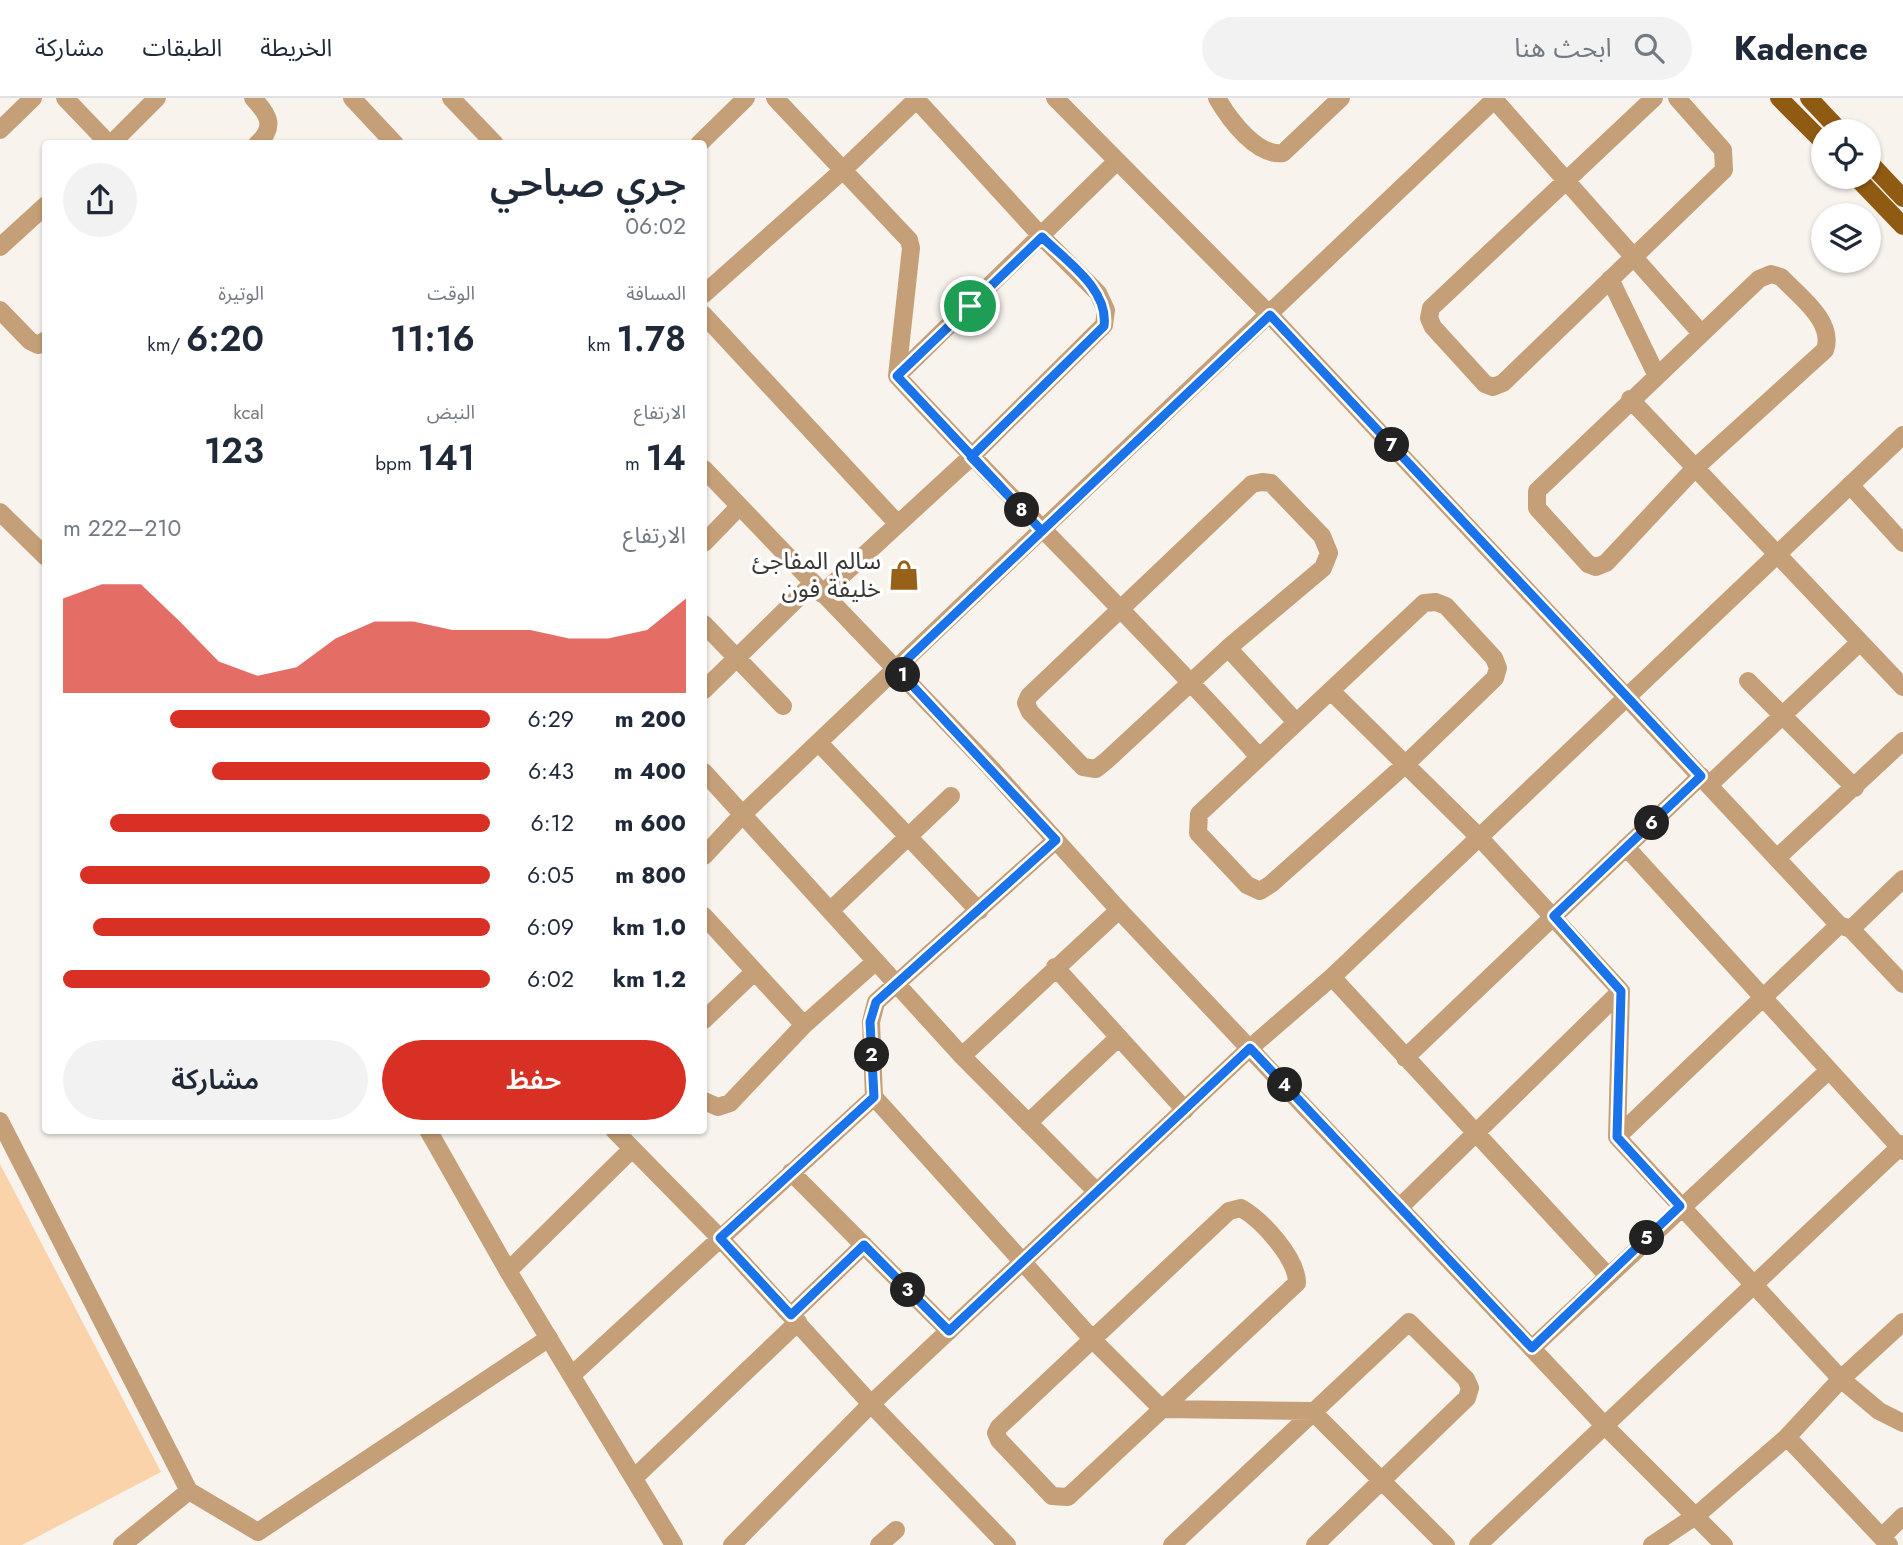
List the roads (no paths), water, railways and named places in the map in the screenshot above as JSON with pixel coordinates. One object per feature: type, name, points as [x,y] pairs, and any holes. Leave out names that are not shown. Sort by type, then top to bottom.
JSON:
[{"type":"main road","points":[[1780,98],[1811,130]]},
{"type":"main road","points":[[1817,101],[1831,119]]},
{"type":"main road","points":[[1881,175],[1903,198]]},
{"type":"main road","points":[[1868,189],[1903,226]]},
{"type":"street","points":[[0,130],[33,98]]},
{"type":"street","points":[[65,98],[106,140]]},
{"type":"street","points":[[114,140],[157,98]]},
{"type":"street","points":[[253,98],[265,111],[270,122],[269,133],[261,140]]},
{"type":"street","points":[[352,98],[391,140]]},
{"type":"street","points":[[451,98],[491,140]]},
{"type":"street","points":[[703,140],[746,98]]},
{"type":"street","points":[[775,98],[909,240],[911,248],[897,376],[1042,531],[1192,682],[1259,757]]},
{"type":"street","points":[[1055,98],[1270,315],[1705,780],[1903,984]]},
{"type":"street","points":[[1217,98],[1223,109],[1263,151],[1273,155],[1283,153],[1341,98]]},
{"type":"street","points":[[707,853],[744,813],[1495,98],[1700,332]]},
{"type":"street","points":[[1654,98],[1431,308],[1429,318],[1433,327],[1485,384],[1493,387],[1503,383],[1724,170],[1723,150],[1677,98]]},
{"type":"street","points":[[707,291],[842,171],[917,99],[1042,237],[1098,293],[1106,310],[1104,326],[971,457],[737,658],[707,687]]},
{"type":"street","points":[[1801,120],[1817,101]]},
{"type":"street","points":[[897,376],[1116,162]]},
{"type":"street","points":[[0,247],[42,209]]},
{"type":"street","points":[[1771,274],[1781,276],[1826,326],[1829,338],[1825,350],[1695,467],[1606,563],[1596,567],[1588,564],[1537,508],[1537,491],[1656,374],[1759,279],[1771,274]]},
{"type":"street","points":[[1610,279],[1656,374]]},
{"type":"street","points":[[0,310],[30,341],[38,345],[42,342]]},
{"type":"street","points":[[707,319],[896,522]]},
{"type":"street","points":[[1630,399],[1903,687]]},
{"type":"street","points":[[732,1545],[871,1404],[1250,1048],[1332,977],[1903,435]]},
{"type":"street","points":[[707,472],[738,508],[897,669],[1119,910],[1604,1425],[1697,1515],[1724,1545]]},
{"type":"street","points":[[1271,483],[1322,536],[1329,552],[1323,568],[1228,648],[1096,769],[1083,767],[1030,712],[1026,704],[1029,696],[1252,484],[1271,483]]},
{"type":"street","points":[[1850,485],[1903,543]]},
{"type":"street","points":[[707,539],[738,508]]},
{"type":"street","points":[[0,512],[42,553]]},
{"type":"street","points":[[1436,602],[1446,606],[1494,658],[1498,668],[1495,678],[1407,763],[1260,891],[1247,886],[1198,833],[1199,814],[1331,691],[1424,603],[1436,602]]},
{"type":"street","points":[[707,627],[783,706]]},
{"type":"street","points":[[1405,1058],[1626,847],[1782,715],[1859,643]]},
{"type":"street","points":[[1228,648],[1296,722]]},
{"type":"street","points":[[1748,681],[1855,788]]},
{"type":"street","points":[[1331,691],[1407,763],[1480,838],[1621,991],[1617,1137],[1751,1285],[1841,1379],[1879,1411],[1903,1423]]},
{"type":"street","points":[[1778,857],[1903,741]]},
{"type":"street","points":[[819,743],[979,911]]},
{"type":"street","points":[[707,775],[962,1056],[1097,1192]]},
{"type":"street","points":[[831,910],[910,838],[951,796]]},
{"type":"street","points":[[1056,840],[876,1002],[870,1022],[874,1097],[1093,1340],[1162,1409],[1312,1411],[1446,1545]]},
{"type":"street","points":[[1478,1545],[1751,1285],[1902,1147],[1828,1071],[1626,847]]},
{"type":"street","points":[[1617,1137],[1761,997],[1903,879]]},
{"type":"street","points":[[962,1056],[1119,910]]},
{"type":"street","points":[[707,919],[804,1025]]},
{"type":"street","points":[[707,1102],[718,1107],[730,1103],[804,1025],[876,961]]},
{"type":"street","points":[[1055,967],[1185,1110]]},
{"type":"street","points":[[707,1017],[754,972]]},
{"type":"street","points":[[1332,977],[1608,1276]]},
{"type":"street","points":[[1400,1207],[1621,991]]},
{"type":"street","points":[[1028,1123],[1118,1038]]},
{"type":"street","points":[[1532,1348],[1680,1206],[1828,1071]]},
{"type":"street","points":[[572,1375],[874,1097]]},
{"type":"street","points":[[0,1121],[188,1491],[258,1532],[549,1338]]},
{"type":"street","points":[[430,1134],[508,1271],[674,1545]]},
{"type":"street","points":[[617,1134],[720,1238],[871,1404],[1007,1545]]},
{"type":"street","points":[[508,1271],[631,1150]]},
{"type":"street","points":[[791,1172],[949,1331]]},
{"type":"street","points":[[1241,1209],[1251,1214],[1293,1261],[1297,1283],[1162,1409],[1068,1497],[1052,1496],[996,1433],[1229,1211],[1241,1209]]},
{"type":"street","points":[[634,1478],[795,1319],[864,1245]]},
{"type":"street","points":[[1172,1545],[1401,1326],[1409,1322],[1415,1325],[1466,1379],[1470,1388],[1467,1398],[1315,1545]]},
{"type":"street","points":[[1652,1545],[1697,1515],[1787,1437],[1841,1379],[1903,1322]]},
{"type":"street","points":[[1787,1437],[1886,1541],[1903,1516]]},
{"type":"street","points":[[122,1545],[188,1491]]},
{"type":"street","points":[[879,1545],[896,1530]]},
{"type":"place","name":"سالم المفاجئ خليفة فون","points":[[904,575]]}]
